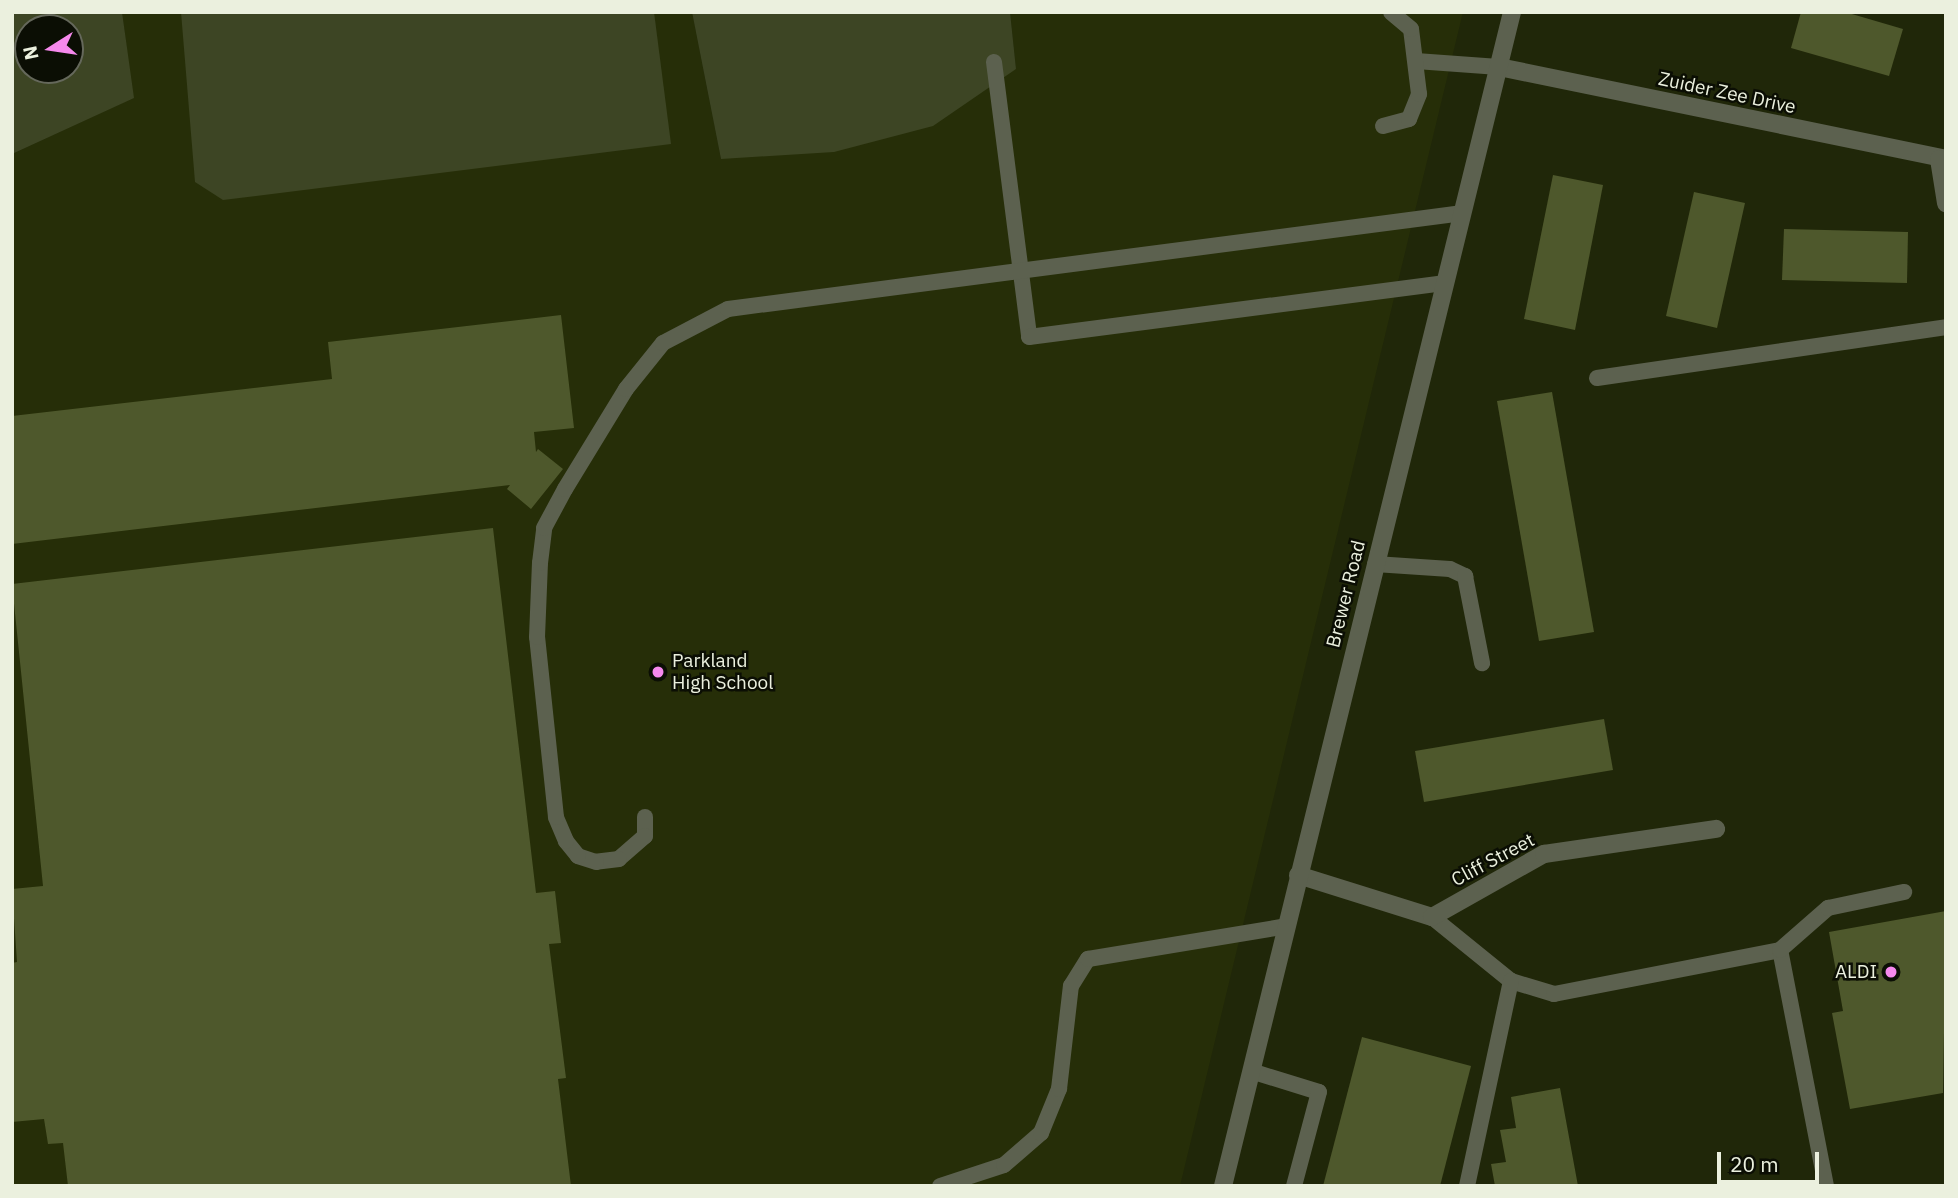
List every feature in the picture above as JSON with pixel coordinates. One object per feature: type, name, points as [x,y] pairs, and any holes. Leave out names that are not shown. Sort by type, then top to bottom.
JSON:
[{"type":"street","name":"Brewer Road","points":[[1223,1186],[1512,12]]},
{"type":"street","name":"Zuider Zee Drive","points":[[1499,67],[1942,159]]},
{"type":"street","points":[[1942,159],[1946,204]]},
{"type":"street","name":"Cliff Street","points":[[1432,918],[1544,853],[1716,829]]},
{"type":"street","points":[[1298,875],[1432,918]]},
{"type":"lane","points":[[1383,126],[1409,119],[1415,109],[1416,61],[1411,29],[1391,12]]},
{"type":"lane","points":[[1416,61],[1462,60],[1499,67]]},
{"type":"lane","points":[[994,62],[1029,337],[1446,283]]},
{"type":"lane","points":[[645,817],[645,836],[619,859],[596,862],[578,856],[566,841],[556,817],[537,637],[544,528],[626,389],[663,343],[728,309],[1463,213]]},
{"type":"lane","points":[[1597,378],[1946,327]]},
{"type":"lane","points":[[1376,564],[1459,571],[1465,576],[1482,663]]},
{"type":"lane","points":[[1432,918],[1511,981],[1554,994],[1780,950],[1828,908],[1904,892]]},
{"type":"lane","points":[[940,1186],[1004,1165],[1041,1133],[1059,1089],[1072,986],[1088,959],[1286,926]]},
{"type":"lane","points":[[1780,950],[1826,1186]]},
{"type":"lane","points":[[1467,1186],[1511,981]]},
{"type":"lane","points":[[1251,1071],[1319,1091],[1294,1186]]},
{"type":"shaded area","points":[[12,12],[122,12],[134,98],[12,154]]},
{"type":"shaded area","name":"Parkland High School","points":[[122,12],[692,12],[721,159],[1016,69],[1010,12],[1463,12],[1180,1186],[12,1186],[12,154],[133,98]]},
{"type":"shaded area","points":[[181,12],[654,12],[671,144],[223,200],[195,182]]},
{"type":"shaded area","points":[[692,12],[1010,12],[1016,69],[933,126],[834,152],[721,159]]},
{"type":"building","points":[[1801,12],[1845,12],[1903,29],[1889,76],[1791,48]]},
{"type":"building","points":[[1553,175],[1603,185],[1575,330],[1524,319]]},
{"type":"building","points":[[1694,192],[1745,203],[1717,328],[1666,316]]},
{"type":"building","points":[[1784,229],[1908,232],[1907,283],[1782,280]]},
{"type":"building","points":[[561,315],[574,428],[534,432],[536,452],[538,449],[563,469],[531,509],[507,489],[510,485],[12,544],[12,416],[332,379],[328,342]]},
{"type":"building","points":[[1552,392],[1594,632],[1539,641],[1497,401]]},
{"type":"building","points":[[493,528],[536,893],[555,891],[561,943],[549,944],[566,1078],[558,1079],[571,1186],[68,1186],[63,1143],[48,1144],[44,1119],[12,1122],[12,963],[17,962],[12,889],[43,886],[12,584]]},
{"type":"building","points":[[1604,719],[1613,770],[1424,802],[1415,751]]},
{"type":"building","name":"ALDI","points":[[1946,911],[1943,1093],[1850,1109],[1832,1013],[1843,1011],[1829,932]]},
{"type":"building","points":[[1362,1037],[1471,1066],[1440,1186],[1323,1186]]},
{"type":"building","points":[[1560,1088],[1578,1186],[1495,1186],[1491,1164],[1506,1162],[1500,1130],[1516,1128],[1511,1097]]},
{"type":"place","name":"Parkland High School","points":[[658,672]]},
{"type":"place","name":"ALDI","points":[[1891,972]]}]
